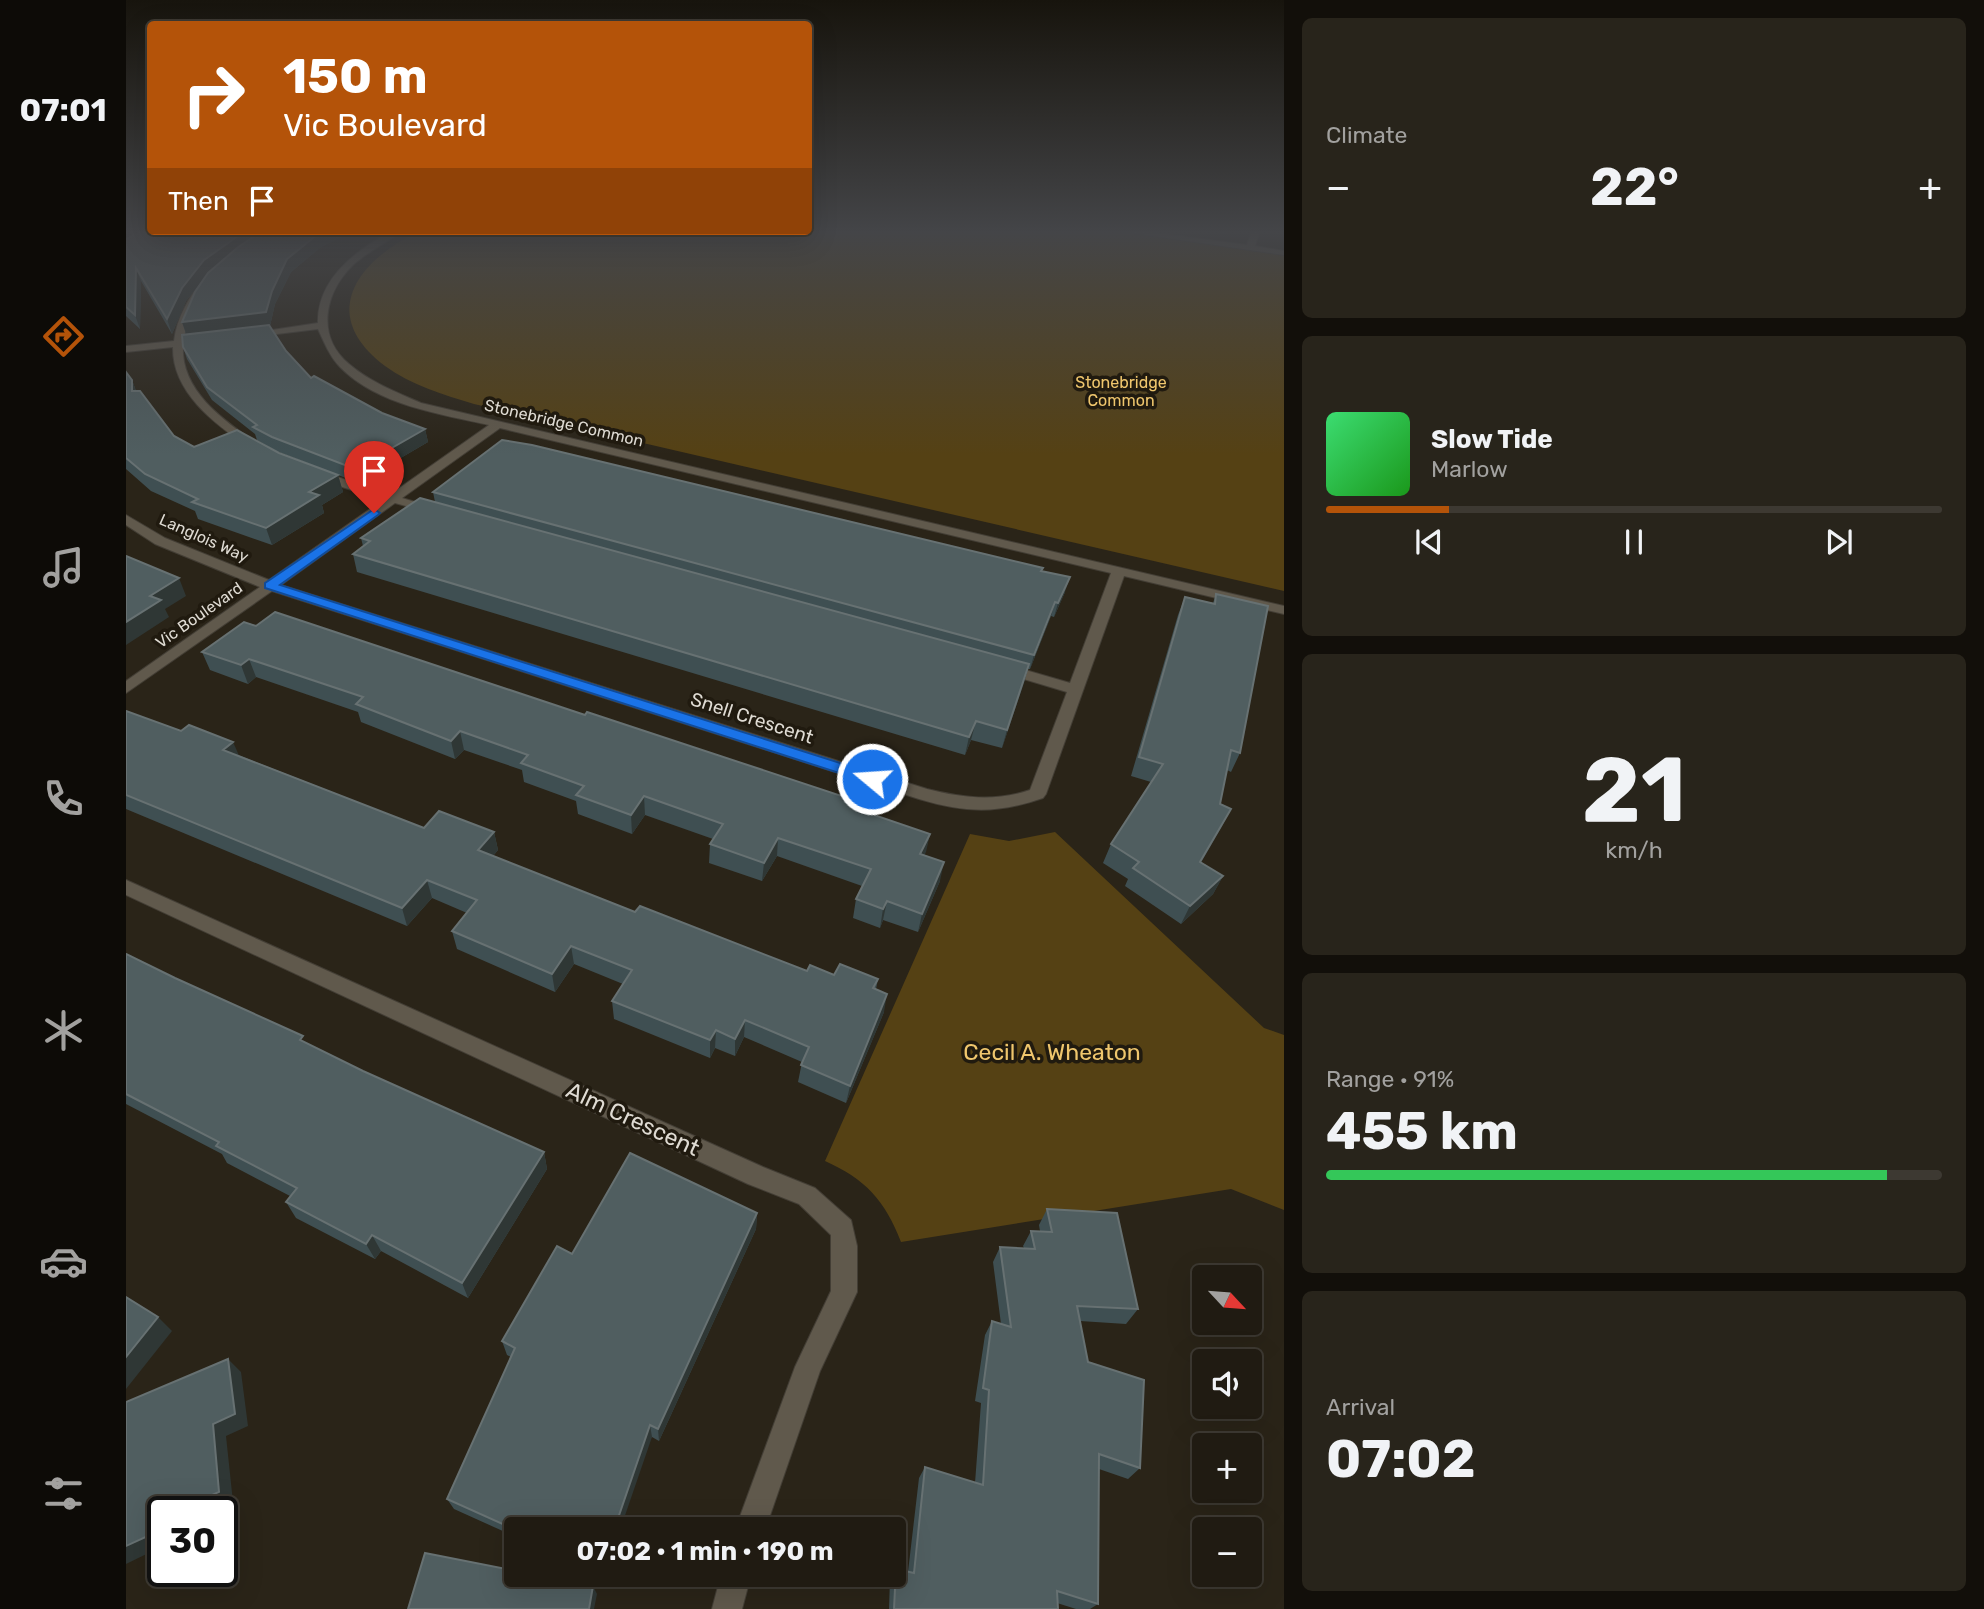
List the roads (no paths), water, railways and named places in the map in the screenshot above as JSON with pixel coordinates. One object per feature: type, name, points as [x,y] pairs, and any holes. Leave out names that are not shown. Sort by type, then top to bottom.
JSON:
[{"type":"street","points":[[187,305],[182,316],[178,343],[180,367],[201,403],[234,433],[262,450]]},
{"type":"street","points":[[244,335],[320,326],[323,305]]},
{"type":"street","name":"Stonebridge Common","points":[[320,326],[343,366],[376,386],[417,405],[1284,610]]},
{"type":"street","points":[[126,349],[204,340]]},
{"type":"street","name":"Vic Boulevard","points":[[126,688],[497,425]]},
{"type":"street","points":[[307,471],[447,516]]},
{"type":"street","name":"Langlois Way","points":[[126,519],[160,541],[270,586]]},
{"type":"street","name":"Snell Crescent","points":[[270,586],[925,795],[981,808],[1010,804],[1037,794],[1119,571]]},
{"type":"street","points":[[995,666],[1075,689]]},
{"type":"street","name":"Alm Crescent","points":[[126,887],[756,1176],[807,1196],[842,1229],[844,1292],[808,1367],[755,1517]]},
{"type":"street","points":[[727,1609],[733,1587]]},
{"type":"park label","name":"Cecil A. Wheaton","points":[[1052,1052]]}]
